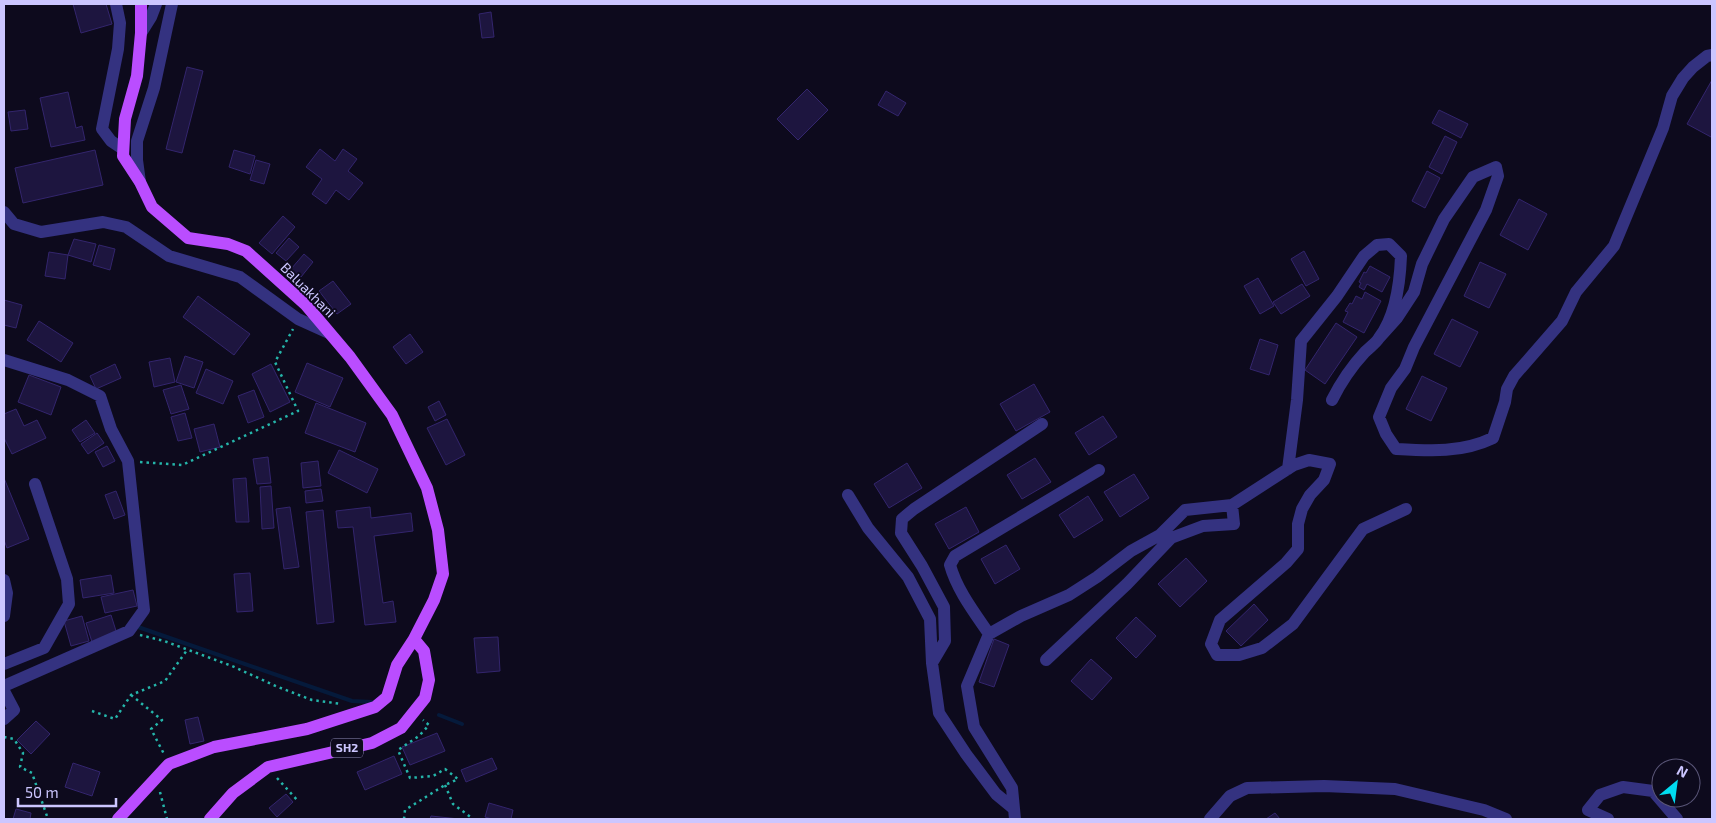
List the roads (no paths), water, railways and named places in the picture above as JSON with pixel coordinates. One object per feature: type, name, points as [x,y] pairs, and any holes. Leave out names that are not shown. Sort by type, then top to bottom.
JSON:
[{"type":"main road","points":[[140,182],[123,156],[123,149],[125,119],[137,76],[142,4]]},
{"type":"main road","name":"Baluakhani","points":[[118,819],[169,764],[214,747],[306,729],[375,706],[387,697],[397,665],[414,639],[434,600],[443,574],[438,530],[427,488],[392,415],[350,357],[306,305],[246,252],[228,244],[188,238],[152,207],[140,182]]},
{"type":"main road","name":"SH2","points":[[210,819],[233,792],[268,767],[372,743],[402,728],[425,698],[429,680],[424,651],[414,639]]},
{"type":"street","points":[[116,4],[120,23],[118,49],[102,129],[110,141],[123,149]]},
{"type":"street","points":[[141,33],[151,17],[156,4]]},
{"type":"street","name":"Baluakhani","points":[[140,182],[137,140],[154,88],[172,4]]},
{"type":"street","points":[[1332,400],[1342,380],[1397,318],[1414,292],[1422,264],[1444,219],[1473,177],[1496,167],[1498,176],[1486,210],[1404,369],[1391,388],[1379,417],[1386,434],[1396,449],[1454,450],[1479,445],[1493,438],[1505,402],[1507,389],[1514,376],[1562,321],[1576,292],[1614,246],[1663,128],[1672,96],[1683,78],[1693,67],[1707,56],[1712,55]]},
{"type":"street","points":[[4,212],[14,224],[41,232],[103,222],[126,227],[169,256],[240,277],[298,319],[329,333]]},
{"type":"street","points":[[1288,469],[1297,400],[1301,341],[1337,296],[1364,256],[1377,245],[1389,244],[1401,256],[1400,280],[1393,311],[1380,338]]},
{"type":"street","points":[[4,360],[68,380],[100,396],[112,429],[128,461],[144,610],[129,631],[4,686]]},
{"type":"street","points":[[932,663],[946,642],[944,608],[922,566],[901,533],[902,519],[914,509],[1042,424]]},
{"type":"street","points":[[1014,814],[1012,788],[974,727],[967,686],[989,634],[1021,616],[1069,595],[1097,577],[1131,550],[1160,535],[1185,510],[1232,505],[1294,465],[1309,460],[1330,464],[1324,480],[1310,495],[1302,509],[1298,524],[1298,548],[1286,563],[1220,620],[1211,644],[1217,655],[1239,655],[1262,648],[1293,624],[1363,529],[1406,509]]},
{"type":"street","points":[[989,634],[953,576],[950,565],[955,556],[1099,470]]},
{"type":"street","points":[[4,664],[44,648],[69,604],[67,580],[34,484]]},
{"type":"street","points":[[848,495],[868,528],[908,577],[930,619],[932,663],[940,713],[966,754],[996,794],[1014,814]]},
{"type":"street","points":[[1046,660],[1127,584],[1171,538],[1203,526],[1234,524],[1232,505]]},
{"type":"street","points":[[4,580],[8,593],[4,616]]},
{"type":"street","points":[[4,691],[14,710],[4,719]]},
{"type":"street","points":[[1210,819],[1230,796],[1247,788],[1324,786],[1395,789],[1484,810],[1506,819]]},
{"type":"street","points":[[1608,819],[1588,810],[1600,795],[1623,787],[1653,791],[1678,819]]},
{"type":"waterway","points":[[138,627],[352,701],[372,702]]},
{"type":"waterway","points":[[439,715],[462,724]]}]
